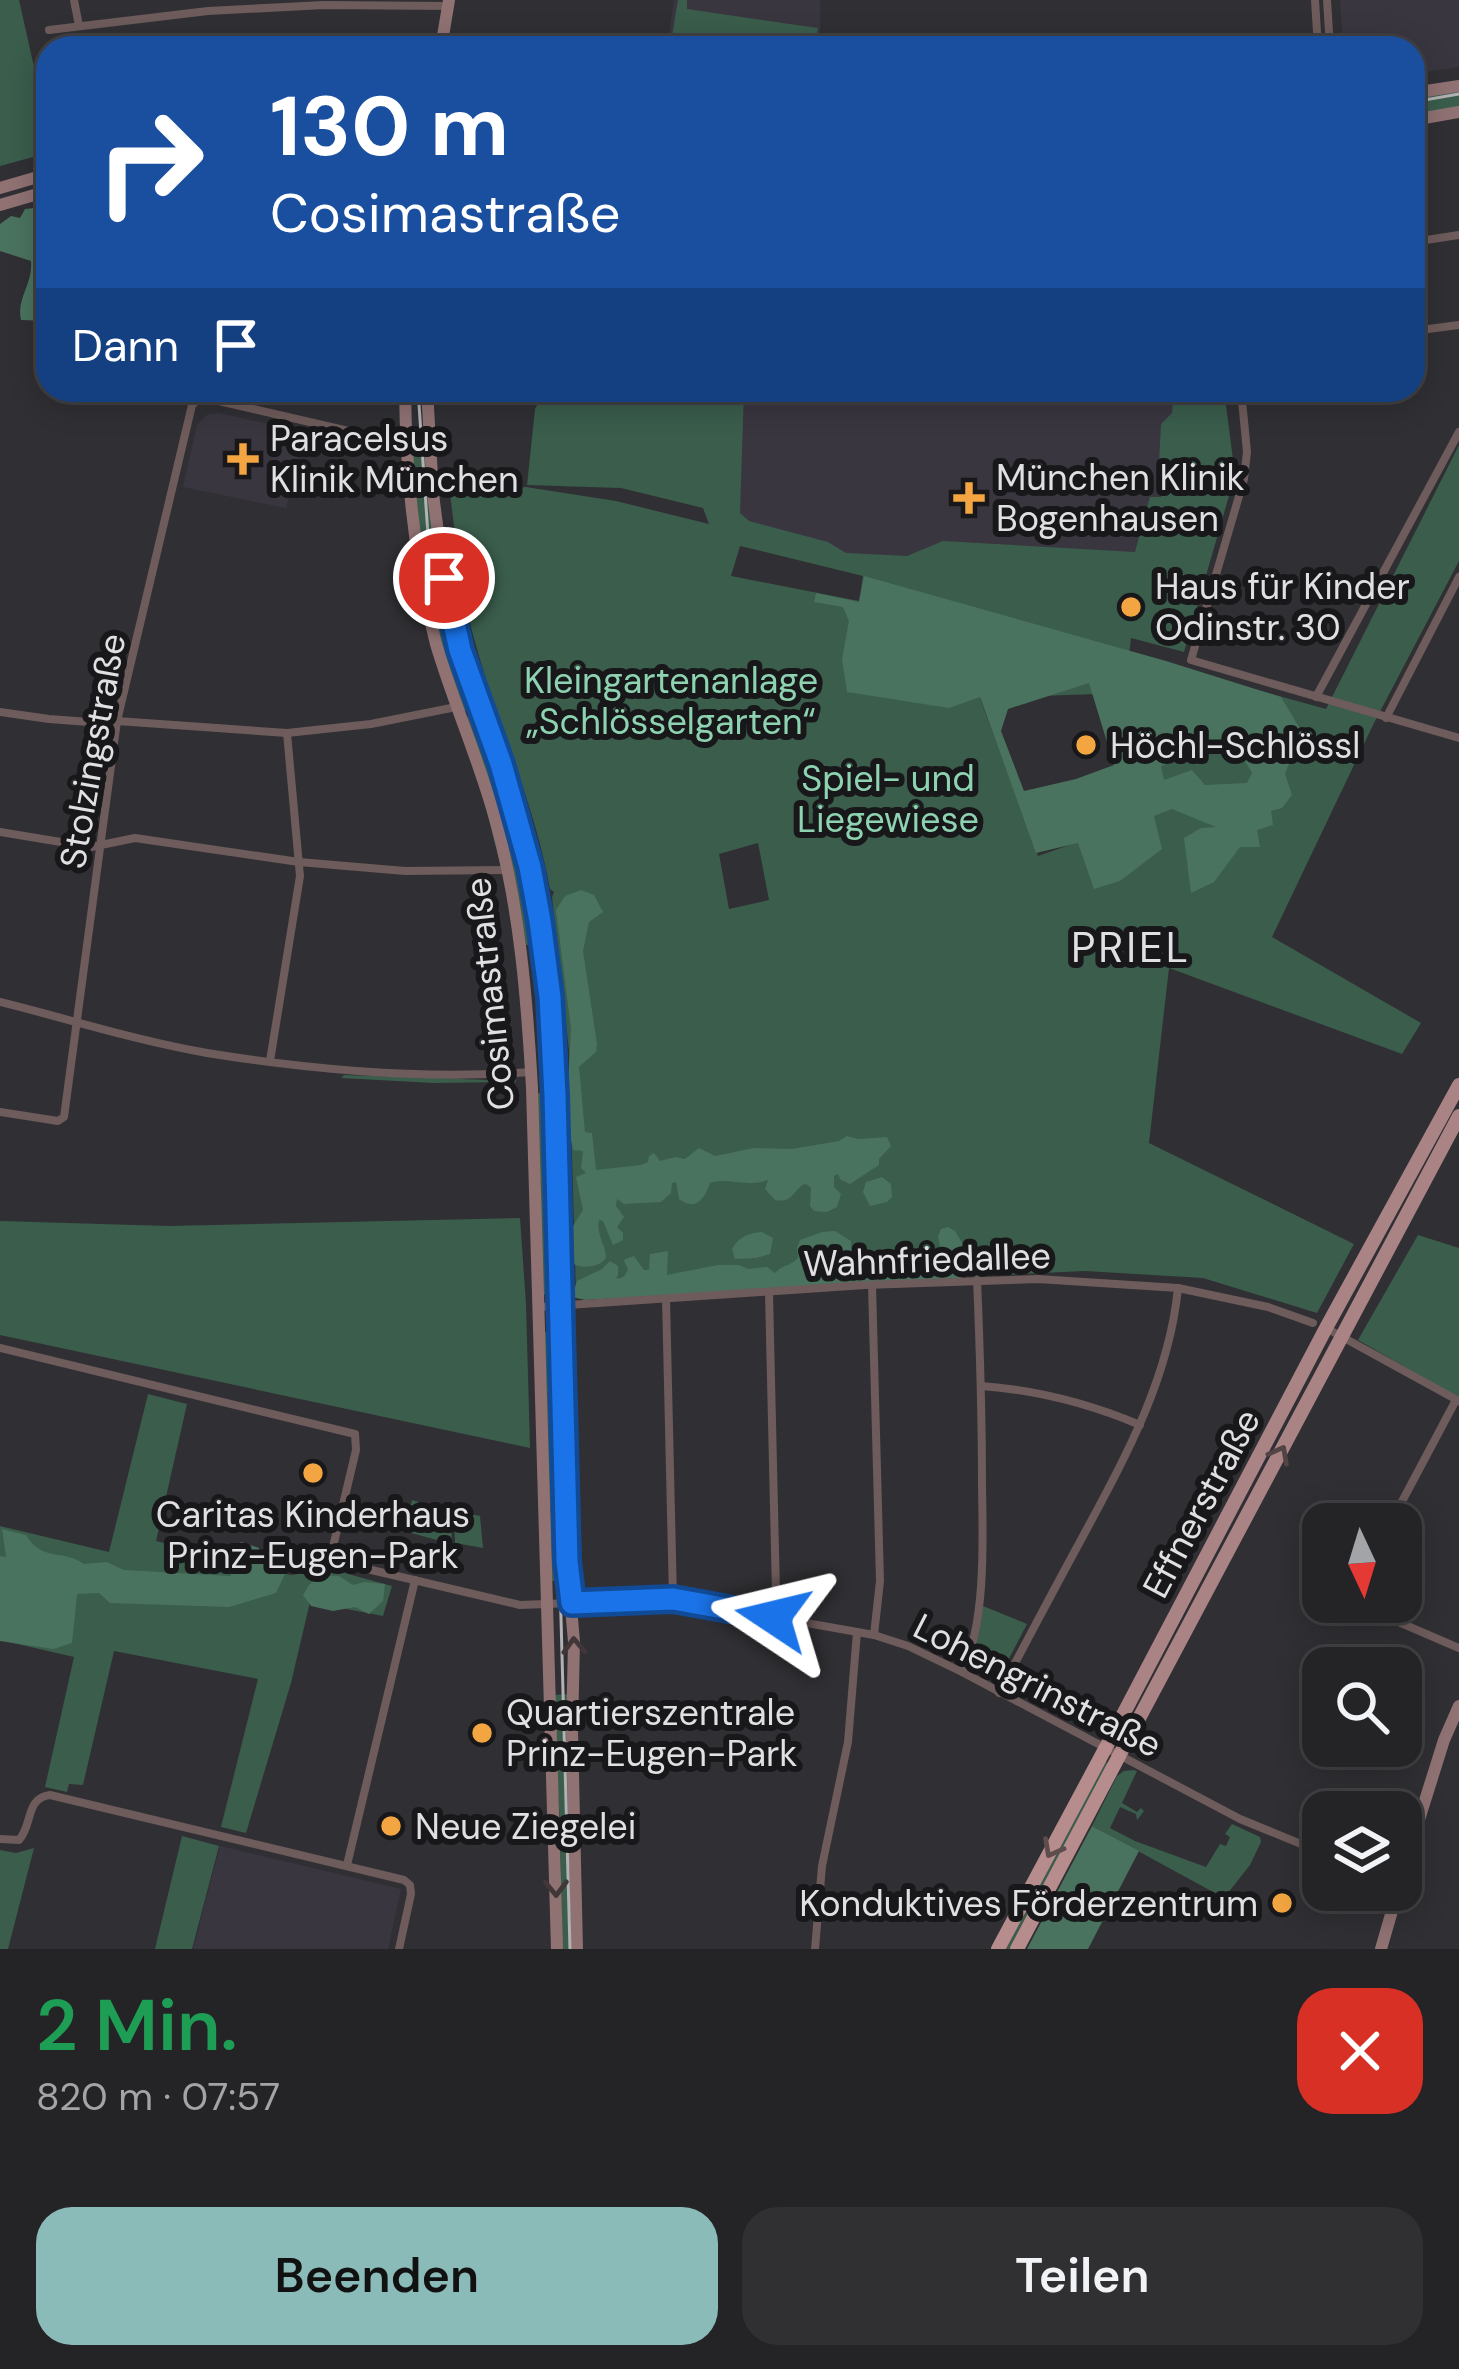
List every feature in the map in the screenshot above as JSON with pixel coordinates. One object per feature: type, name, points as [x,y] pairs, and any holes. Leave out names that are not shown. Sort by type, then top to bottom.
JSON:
[{"type":"highway","name":"Effnerstraße","points":[[998,1949],[1112,1753]]},
{"type":"highway","name":"Effnerstraße","points":[[1017,1949],[1112,1753]]},
{"type":"main road","points":[[442,36],[448,3]]},
{"type":"main road","points":[[1425,91],[1459,86]]},
{"type":"main road","points":[[1425,118],[1459,112]]},
{"type":"main road","points":[[0,188],[36,178]]},
{"type":"main road","points":[[0,206],[36,194]]},
{"type":"main road","name":"Cosimastraße","points":[[405,402],[413,524],[423,585],[507,870],[521,966],[531,1072],[557,1949]]},
{"type":"main road","name":"Cosimastraße","points":[[427,402],[437,534],[456,632],[518,819],[540,921],[550,997],[572,1603],[578,1949]]},
{"type":"main road","points":[[531,1072],[554,1070]]},
{"type":"main road","name":"Effnerstraße","points":[[1112,1753],[1320,1326],[1459,1085]]},
{"type":"main road","name":"Effnerstraße","points":[[1112,1753],[1225,1558],[1459,1116]]},
{"type":"main road","points":[[1422,1810],[1459,1706]]},
{"type":"main road","points":[[1382,1949],[1392,1911]]},
{"type":"street","points":[[74,0],[79,26]]},
{"type":"street","points":[[208,0],[208,11]]},
{"type":"street","points":[[1315,0],[1317,36]]},
{"type":"street","points":[[1327,0],[1329,36]]},
{"type":"street","points":[[49,30],[324,2],[448,3]]},
{"type":"street","points":[[1425,240],[1459,235]]},
{"type":"street","points":[[1425,329],[1459,325]]},
{"type":"street","name":"Stolzingstraße","points":[[0,1112],[58,1121],[64,1117],[116,723],[187,419],[196,402]]},
{"type":"street","name":"Stolzingstraße","points":[[223,402],[406,444]]},
{"type":"street","points":[[1242,402],[1247,452],[1244,479],[1191,660],[1459,738]]},
{"type":"street","points":[[1316,697],[1459,432]]},
{"type":"street","points":[[406,444],[429,444]]},
{"type":"street","points":[[1386,718],[1459,578]]},
{"type":"street","points":[[0,712],[286,733],[371,724],[456,707]]},
{"type":"street","points":[[270,1061],[300,875],[286,733]]},
{"type":"street","points":[[0,832],[92,847],[135,838],[299,862],[405,871],[507,870]]},
{"type":"street","points":[[0,1002],[200,1051],[270,1061],[374,1072],[531,1072]]},
{"type":"street","name":"Wahnfriedallee","points":[[539,1307],[977,1280],[1059,1279],[1178,1288],[1268,1307],[1320,1326],[1458,1401]]},
{"type":"street","points":[[962,1672],[968,1659],[983,1548],[977,1280]]},
{"type":"street","points":[[872,1285],[880,1581],[874,1635]]},
{"type":"street","points":[[999,1693],[1140,1425],[1165,1364],[1178,1288]]},
{"type":"street","points":[[769,1293],[773,1617]]},
{"type":"street","points":[[666,1299],[673,1599]]},
{"type":"street","points":[[0,1348],[353,1433],[357,1445],[333,1547],[335,1559],[520,1605],[572,1603]]},
{"type":"street","points":[[981,1386],[1066,1398],[1140,1425]]},
{"type":"street","points":[[1402,1503],[1458,1401]]},
{"type":"street","points":[[347,1865],[415,1580]]},
{"type":"street","name":"Lohengrinstraße","points":[[572,1603],[673,1599],[874,1635],[908,1646],[1240,1819],[1302,1844]]},
{"type":"street","points":[[1401,1623],[1459,1648]]},
{"type":"street","points":[[815,1949],[823,1866],[848,1742],[857,1632]]},
{"type":"street","points":[[0,1839],[12,1842],[25,1835],[33,1804],[50,1795],[404,1880],[411,1894],[399,1949]]},
{"type":"shaded area","points":[[674,0],[820,0],[820,36],[669,36]]},
{"type":"shaded area","points":[[1340,0],[1459,0],[1459,67],[1425,72],[1425,36],[1342,36]]},
{"type":"shaded area","name":"München Klinik Bogenhausen","points":[[733,402],[1214,402],[1155,568],[999,602],[725,522]]},
{"type":"shaded area","name":"Paracelsus Klinik München","points":[[208,414],[304,432],[286,508],[183,487],[197,425]]},
{"type":"shaded area","points":[[220,1846],[401,1889],[388,1949],[193,1949]]},
{"type":"green space","points":[[0,0],[19,0],[36,76],[36,156],[0,166]]},
{"type":"green space","points":[[678,0],[687,0],[687,9],[818,28],[816,36],[672,36]]},
{"type":"green space","points":[[1459,91],[1459,107],[1425,113],[1425,96]]},
{"type":"green space","points":[[34,208],[36,321],[21,320],[31,261],[0,251],[0,224]]},
{"type":"green space","points":[[539,402],[744,402],[740,513],[749,521],[828,542],[846,553],[907,556],[943,541],[1135,552],[1150,497],[1161,497],[1163,480],[1174,479],[1175,464],[1159,463],[1161,424],[1172,413],[1173,402],[1226,402],[1235,475],[1184,652],[1131,638],[1126,683],[1098,694],[980,698],[1038,856],[1078,842],[1120,776],[1145,659],[1326,709],[1459,445],[1459,561],[1374,723],[1272,937],[1421,1023],[1402,1054],[1169,968],[1149,1143],[1354,1244],[1317,1313],[1203,1278],[1085,1271],[576,1295],[569,1051],[554,892],[472,631],[450,494],[526,487],[616,501],[709,524],[703,508],[621,488],[527,485]],"holes":[[[740,546],[863,576],[859,601],[731,576]],[[758,843],[769,900],[729,909],[719,854]]]},
{"type":"green space","points":[[424,454],[431,512],[475,707],[461,712],[439,645],[423,566],[412,455]]},
{"type":"green space","points":[[864,576],[1281,697],[1302,732],[1285,774],[1292,795],[1282,808],[1271,811],[1273,825],[1257,830],[1260,847],[1240,847],[1214,882],[1191,893],[1184,838],[1201,828],[1216,827],[1172,809],[1154,816],[1162,849],[1120,881],[1094,889],[1078,843],[1036,853],[980,697],[949,708],[847,692],[842,659],[849,621],[843,607],[814,602],[816,593],[859,602]],"holes":[[[1089,683],[1114,765],[1024,791],[1001,731],[1008,709]],[[1234,742],[1252,773],[1247,783],[1205,785],[1192,770],[1164,780],[1161,766]]]},
{"type":"green space","points":[[477,713],[517,834],[540,943],[521,946],[463,718]]},
{"type":"green space","points":[[581,890],[594,895],[603,912],[589,922],[583,951],[596,1052],[579,1067],[585,1132],[592,1133],[596,1170],[641,1165],[654,1153],[660,1161],[685,1159],[699,1148],[715,1156],[754,1148],[792,1149],[847,1136],[887,1137],[891,1146],[879,1165],[850,1184],[834,1176],[834,1187],[841,1194],[837,1207],[814,1211],[811,1188],[806,1184],[788,1199],[775,1200],[765,1189],[768,1180],[710,1183],[702,1198],[690,1204],[679,1199],[676,1182],[661,1202],[624,1204],[617,1199],[624,1217],[617,1227],[623,1240],[613,1245],[599,1220],[606,1258],[591,1266],[574,1264],[573,1226],[583,1210],[576,1177],[586,1173],[581,1168],[583,1151],[573,1150],[566,1116],[557,1105],[568,1083],[571,1029],[556,910],[565,896]]},
{"type":"green space","points":[[516,1077],[516,1082],[434,1083],[341,1078]]},
{"type":"green space","points":[[535,1093],[551,1093],[556,1294],[541,1295]]},
{"type":"green space","points":[[882,1177],[891,1184],[892,1197],[870,1206],[863,1192],[866,1182]]},
{"type":"green space","points":[[520,1218],[530,1448],[0,1335],[0,1221],[169,1226]]},
{"type":"green space","points":[[948,1227],[964,1246],[958,1259],[968,1273],[961,1278],[585,1300],[572,1297],[577,1281],[610,1261],[618,1266],[616,1278],[622,1278],[628,1269],[625,1259],[634,1256],[649,1270],[650,1254],[668,1251],[667,1275],[718,1265],[767,1267],[775,1273],[798,1258],[800,1240],[835,1231],[851,1241],[851,1256],[843,1265],[865,1269],[876,1259],[898,1260],[905,1254],[932,1258],[940,1247],[941,1229]]},
{"type":"green space","points":[[762,1232],[773,1238],[770,1254],[735,1259],[732,1249],[738,1241]]},
{"type":"green space","points":[[1418,1235],[1459,1248],[1459,1398],[1358,1340]]},
{"type":"green space","points":[[543,1332],[558,1332],[565,1580],[550,1581],[551,1510]]},
{"type":"green space","points":[[148,1394],[187,1404],[156,1541],[291,1575],[330,1569],[392,1586],[383,1616],[310,1602],[246,1833],[221,1827],[258,1679],[114,1651],[83,1785],[69,1784],[67,1792],[45,1787],[74,1657],[0,1640],[0,1526],[109,1552]]},
{"type":"green space","points":[[397,1500],[422,1503],[420,1508],[411,1506],[413,1524],[423,1510],[451,1517],[452,1544],[396,1529],[391,1522]]},
{"type":"green space","points":[[454,1510],[480,1516],[483,1548],[455,1543]]},
{"type":"green space","points":[[2,1529],[26,1535],[39,1549],[84,1564],[107,1562],[124,1570],[231,1576],[231,1554],[241,1542],[259,1548],[260,1562],[286,1572],[276,1593],[229,1607],[110,1603],[99,1593],[77,1594],[72,1643],[53,1649],[0,1641],[0,1556],[6,1557]]},
{"type":"green space","points":[[320,1575],[339,1576],[353,1585],[385,1584],[383,1601],[369,1614],[355,1607],[333,1611],[311,1606],[303,1595]]},
{"type":"green space","points":[[983,1606],[1027,1624],[1000,1676],[991,1679],[972,1670]]},
{"type":"green space","points":[[570,1694],[574,1949],[562,1949],[552,1695]]},
{"type":"green space","points":[[1106,1762],[1010,1949],[1006,1949]]},
{"type":"green space","points":[[1137,1771],[1122,1803],[1144,1811],[1137,1820],[1136,1814],[1120,1807],[1110,1828],[1206,1867],[1220,1844],[1226,1846],[1230,1837],[1225,1834],[1232,1824],[1260,1837],[1250,1865],[1224,1898],[1092,1826],[1117,1776]]},
{"type":"green space","points":[[1092,1826],[1139,1851],[1088,1949],[1027,1949]]},
{"type":"green space","points":[[182,1836],[219,1846],[192,1949],[155,1949]]},
{"type":"green space","points":[[34,1848],[8,1949],[0,1949],[0,1850],[16,1853]]},
{"type":"tram line","points":[[1425,100],[1459,94]]},
{"type":"tram line","points":[[419,402],[428,535],[442,613],[509,821],[540,1000],[570,1949]]},
{"type":"place","name":"Paracelsus Klinik München","points":[[243,459]]},
{"type":"place","name":"München Klinik Bogenhausen","points":[[969,498]]},
{"type":"place","name":"Haus für Kinder Odinstr. 30","points":[[1131,607]]},
{"type":"place","name":"Höchl-Schlössl","points":[[1086,745]]},
{"type":"place","name":"Caritas Kinderhaus Prinz-Eugen-Park","points":[[313,1473]]},
{"type":"place","name":"Quartierszentrale Prinz-Eugen-Park","points":[[482,1733]]},
{"type":"place","name":"Neue Ziegelei","points":[[391,1826]]},
{"type":"place","name":"Konduktives Förderzentrum","points":[[1282,1903]]},
{"type":"district","name":"PRIEL","points":[[1131,947]]},
{"type":"route","points":[[444,578],[460,650],[518,819],[543,942],[555,1095],[572,1603],[673,1599],[773,1617]]},
{"type":"park label","name":"Kleingartenanlage „Schlösselgarten“","points":[[671,700]]},
{"type":"park label","name":"Spiel- und Liegewiese","points":[[888,798]]}]
